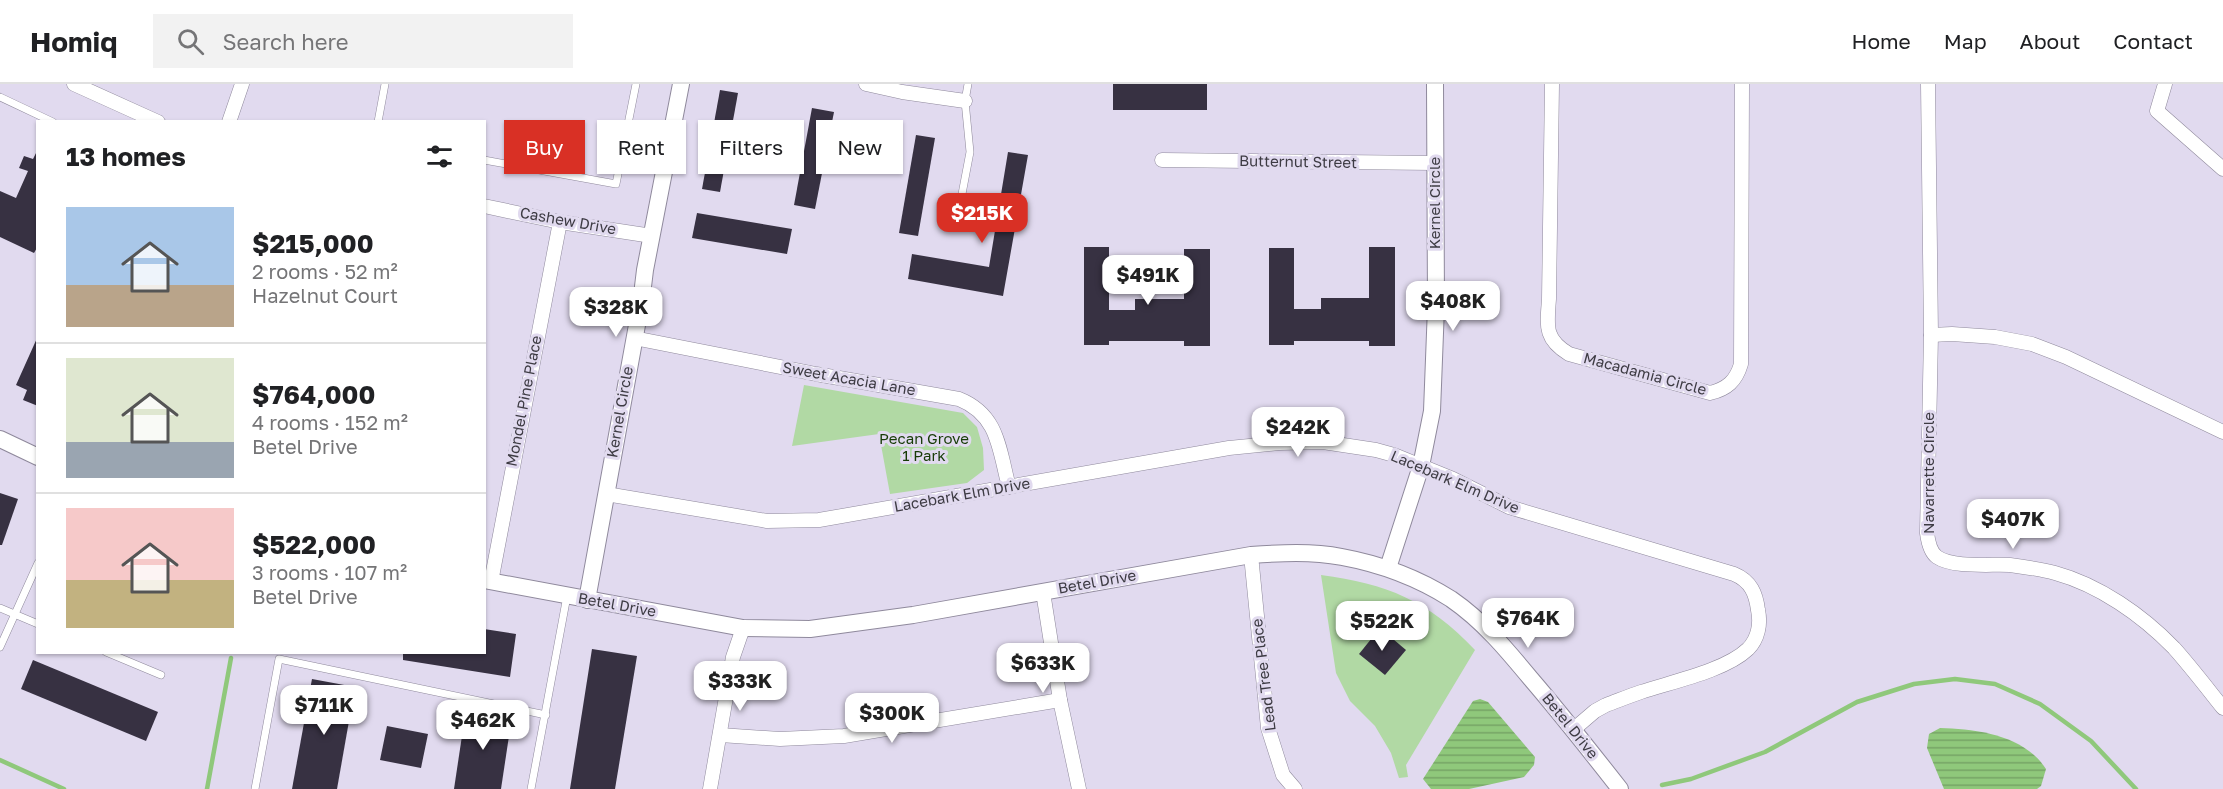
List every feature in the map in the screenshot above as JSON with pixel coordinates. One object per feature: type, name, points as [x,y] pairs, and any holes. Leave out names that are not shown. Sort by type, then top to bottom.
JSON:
[{"type":"street","points":[[74,84],[154,120]]},
{"type":"street","points":[[230,120],[242,84]]},
{"type":"street","name":"Kernel Circle","points":[[587,600],[681,84]]},
{"type":"street","points":[[866,84],[965,101]]},
{"type":"street","name":"Kernel Circle","points":[[1388,568],[1430,430],[1435,373],[1436,84]]},
{"type":"street","name":"Macadamia Circle","points":[[1551,84],[1550,299],[1547,321],[1553,342],[1569,354],[1710,393],[1728,386],[1738,375],[1741,364],[1742,84]]},
{"type":"street","name":"Navarrette Circle","points":[[1928,84],[1931,335],[1927,532],[1933,552],[1938,557],[1952,562],[2034,568],[2084,583],[2118,603],[2154,629],[2175,649],[2223,708]]},
{"type":"street","points":[[2165,84],[2157,111],[2223,169]]},
{"type":"street","name":"Butternut Street","points":[[1162,160],[1434,164]]},
{"type":"street","name":"Cashew Drive","points":[[486,206],[560,222],[652,236]]},
{"type":"street","name":"Mondel Pine Place","points":[[488,581],[560,222]]},
{"type":"street","points":[[1931,335],[1995,337],[2032,344],[2066,357],[2223,432]]},
{"type":"street","name":"Sweet Acacia Lane","points":[[634,338],[958,399],[977,408],[994,430],[1009,487]]},
{"type":"street","points":[[0,440],[36,456]]},
{"type":"street","name":"Lacebark Elm Drive","points":[[606,494],[767,521],[835,518],[1229,448],[1279,442],[1323,442],[1376,450],[1420,465],[1509,507],[1734,574],[1746,580],[1756,596],[1759,627],[1750,647],[1740,656],[1707,671],[1606,705],[1574,729]]},
{"type":"street","name":"Betel Drive","points":[[488,581],[743,628],[800,629],[837,627],[1251,555],[1292,552],[1341,556],[1388,568],[1417,580],[1452,600],[1501,643],[1574,729],[1620,789]]},
{"type":"street","name":"Lead Tree Place","points":[[1251,555],[1268,728],[1283,775],[1295,789]]},
{"type":"street","points":[[1043,592],[1060,700],[1079,789]]},
{"type":"street","points":[[710,789],[733,657],[743,628]]},
{"type":"street","points":[[720,735],[780,739],[844,736],[1060,700]]},
{"type":"lane","points":[[378,120],[385,84]]},
{"type":"lane","points":[[486,160],[616,184],[636,84]]},
{"type":"lane","points":[[958,215],[970,152],[965,101],[968,84]]},
{"type":"lane","points":[[0,97],[49,120]]},
{"type":"lane","points":[[0,647],[36,567]]},
{"type":"lane","points":[[531,789],[567,596]]},
{"type":"lane","points":[[0,608],[36,623]]},
{"type":"lane","points":[[111,654],[161,675]]},
{"type":"lane","points":[[255,789],[279,659],[546,715]]},
{"type":"green space","name":"Pecan Grove 1 Park","points":[[804,385],[963,413],[977,427],[983,448],[984,470],[967,483],[890,494],[879,434],[792,446]]},
{"type":"green space","points":[[1321,575],[1366,583],[1405,597],[1440,618],[1475,650],[1406,765],[1408,777],[1399,778],[1391,753],[1375,726],[1350,701],[1336,673]]},
{"type":"shaded area","points":[[1480,699],[1488,702],[1535,757],[1534,765],[1524,777],[1469,789],[1431,789],[1423,779],[1473,701]]},
{"type":"shaded area","points":[[1940,728],[1984,732],[2013,741],[2037,758],[2046,769],[2041,786],[2037,789],[1944,789],[1927,748],[1929,734]]},
{"type":"building","points":[[1113,84],[1207,84],[1207,110],[1113,110]]},
{"type":"building","points":[[720,90],[738,93],[733,120],[715,120]]},
{"type":"building","points":[[812,108],[834,112],[832,120],[816,120],[816,174],[822,174],[815,209],[794,205],[800,174],[804,174],[804,151]]},
{"type":"building","points":[[916,135],[935,138],[918,236],[899,233]]},
{"type":"building","points":[[1008,152],[1028,155],[1003,296],[908,279],[912,254],[989,267]]},
{"type":"building","points":[[36,153],[36,250],[34,253],[0,237],[0,191],[16,198],[28,171],[19,168],[24,156],[33,159]]},
{"type":"building","points":[[705,174],[723,174],[720,192],[702,189]]},
{"type":"building","points":[[697,213],[792,229],[787,254],[692,238]]},
{"type":"building","points":[[1084,247],[1109,247],[1109,310],[1135,310],[1135,299],[1184,299],[1184,249],[1210,249],[1210,346],[1184,346],[1184,341],[1109,341],[1109,345],[1084,345]]},
{"type":"building","points":[[1369,247],[1395,247],[1395,346],[1369,346],[1369,341],[1294,341],[1294,345],[1269,345],[1269,248],[1294,248],[1294,309],[1321,309],[1321,298],[1369,298]]},
{"type":"building","points":[[36,340],[36,405],[23,400],[27,390],[16,385]]},
{"type":"building","points":[[0,493],[18,499],[2,545],[0,545]]},
{"type":"building","points":[[1380,628],[1406,650],[1385,675],[1359,654]]},
{"type":"building","points":[[486,629],[516,634],[510,677],[403,660],[403,654],[486,654]]},
{"type":"building","points":[[592,649],[637,656],[615,789],[570,789]]},
{"type":"building","points":[[33,660],[158,712],[146,741],[21,689]]},
{"type":"building","points":[[312,679],[355,687],[337,789],[292,789]]},
{"type":"building","points":[[466,709],[512,716],[501,789],[454,789]]},
{"type":"building","points":[[387,726],[428,734],[421,768],[380,760]]},
{"type":"waterway","points":[[207,789],[231,658]]},
{"type":"waterway","points":[[1662,785],[1691,779],[1765,752],[1857,702],[1914,684],[1955,679],[1995,684],[2040,704],[2091,741],[2136,789]]},
{"type":"waterway","points":[[0,760],[64,789]]}]
